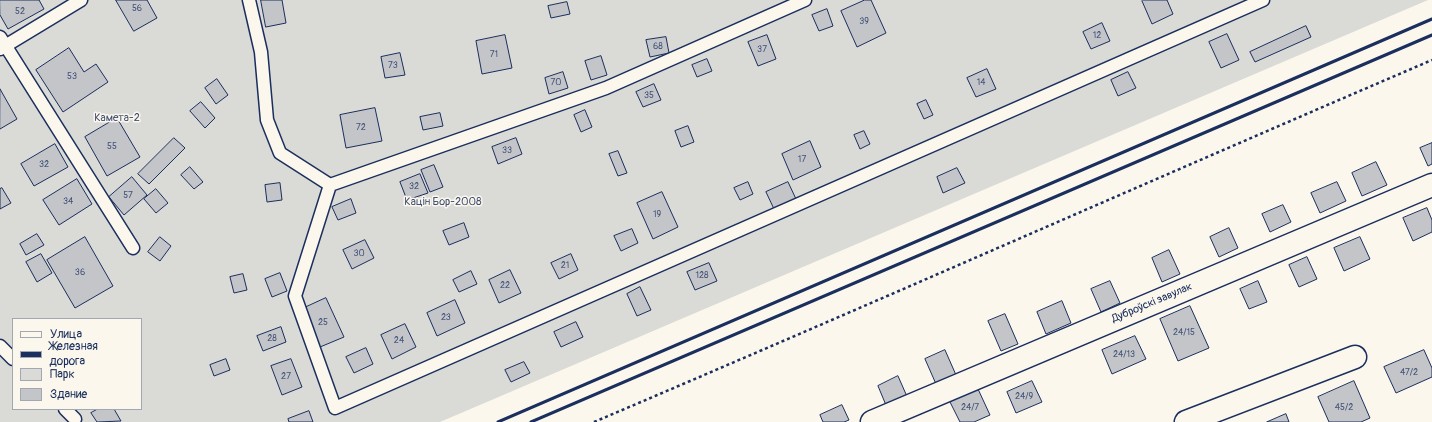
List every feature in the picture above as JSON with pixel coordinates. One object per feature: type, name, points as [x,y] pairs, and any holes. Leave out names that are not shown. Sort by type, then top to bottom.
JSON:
[{"type":"street","name":"Дуброўскі завулак","points":[[872,422],[1432,185]]},
{"type":"street","points":[[1186,422],[1355,357]]},
{"type":"lane","points":[[81,0],[2,44],[133,248]]},
{"type":"lane","points":[[250,0],[262,52],[266,120],[280,153],[330,185]]},
{"type":"lane","points":[[330,185],[606,88],[805,0]]},
{"type":"lane","points":[[330,185],[295,296],[335,408],[1263,0]]},
{"type":"lane","points":[[0,346],[12,357]]},
{"type":"lane","points":[[66,410],[75,419]]},
{"type":"path","points":[[594,422],[868,305],[1174,170],[1432,60]]},
{"type":"green space","name":"Кацін Бор-2008","points":[[0,0],[1428,0],[440,422],[0,422]]},
{"type":"building","points":[[0,0],[39,0],[44,9],[8,29],[0,15]]},
{"type":"building","points":[[116,0],[147,0],[157,18],[134,31]]},
{"type":"building","points":[[261,0],[282,0],[286,23],[266,27]]},
{"type":"building","points":[[865,0],[871,0],[886,33],[857,47],[841,11]]},
{"type":"building","points":[[1167,0],[1173,14],[1152,24],[1142,1]]},
{"type":"building","points":[[567,2],[570,14],[551,18],[548,6]]},
{"type":"building","points":[[827,9],[833,26],[819,31],[812,15]]},
{"type":"building","points":[[1102,23],[1110,41],[1091,49],[1083,32]]},
{"type":"building","points":[[1306,26],[1311,37],[1255,62],[1250,52]]},
{"type":"building","points":[[1227,34],[1239,60],[1221,68],[1209,42]]},
{"type":"building","points":[[505,35],[512,68],[482,74],[476,41]]},
{"type":"building","points":[[767,35],[776,59],[758,66],[748,42]]},
{"type":"building","points":[[666,37],[669,53],[650,57],[646,40]]},
{"type":"building","points":[[69,48],[84,72],[96,64],[108,82],[63,112],[36,70]]},
{"type":"building","points":[[400,53],[405,75],[385,78],[381,57]]},
{"type":"building","points":[[601,56],[607,75],[591,80],[585,61]]},
{"type":"building","points":[[707,59],[712,71],[697,77],[692,65]]},
{"type":"building","points":[[987,69],[996,89],[976,97],[967,78]]},
{"type":"building","points":[[563,72],[568,88],[549,94],[545,78]]},
{"type":"building","points":[[1128,72],[1136,88],[1118,96],[1111,80]]},
{"type":"building","points":[[217,79],[228,95],[216,104],[205,88]]},
{"type":"building","points":[[654,84],[661,100],[643,107],[636,92]]},
{"type":"building","points":[[0,89],[17,119],[0,129]]},
{"type":"building","points":[[926,100],[933,115],[924,119],[917,104]]},
{"type":"building","points":[[201,102],[215,118],[205,128],[190,111]]},
{"type":"building","points":[[375,108],[382,141],[346,148],[340,115]]},
{"type":"building","points":[[585,110],[592,127],[581,132],[574,115]]},
{"type":"building","points":[[440,113],[443,126],[423,130],[420,117]]},
{"type":"building","points":[[117,118],[140,157],[107,176],[85,137]]},
{"type":"building","points":[[688,126],[694,142],[681,147],[675,131]]},
{"type":"building","points":[[864,131],[870,144],[860,149],[854,135]]},
{"type":"building","points":[[174,138],[185,148],[149,184],[138,174]]},
{"type":"building","points":[[516,138],[522,154],[498,164],[492,147]]},
{"type":"building","points":[[810,141],[821,167],[793,180],[782,154]]},
{"type":"building","points":[[1432,143],[1432,164],[1428,166],[1420,148]]},
{"type":"building","points":[[55,144],[68,167],[34,186],[21,164]]},
{"type":"building","points":[[618,151],[627,173],[618,176],[609,154]]},
{"type":"building","points":[[1376,162],[1387,185],[1362,196],[1352,173]]},
{"type":"building","points":[[434,165],[443,187],[430,192],[421,170]]},
{"type":"building","points":[[190,167],[203,182],[194,189],[181,175]]},
{"type":"building","points":[[957,168],[965,183],[943,193],[937,177]]},
{"type":"building","points":[[420,174],[428,193],[407,200],[400,182]]},
{"type":"building","points":[[132,177],[147,195],[124,215],[109,197]]},
{"type":"building","points":[[77,179],[92,204],[59,225],[43,200]]},
{"type":"building","points":[[748,182],[753,194],[740,200],[734,188]]},
{"type":"building","points":[[788,182],[796,199],[774,209],[766,192]]},
{"type":"building","points":[[1337,182],[1346,201],[1320,213],[1311,193]]},
{"type":"building","points":[[280,183],[282,200],[267,202],[265,185]]},
{"type":"building","points":[[2,188],[11,203],[0,209],[0,189]]},
{"type":"building","points":[[156,189],[168,203],[156,213],[144,199]]},
{"type":"building","points":[[662,192],[678,227],[653,239],[637,203]]},
{"type":"building","points":[[351,199],[356,213],[338,220],[332,207]]},
{"type":"building","points":[[1283,205],[1291,222],[1270,232],[1262,214]]},
{"type":"building","points":[[1427,208],[1432,220],[1432,232],[1413,241],[1403,218]]},
{"type":"building","points":[[464,223],[469,237],[449,245],[443,231]]},
{"type":"building","points":[[1229,228],[1238,248],[1219,257],[1210,237]]},
{"type":"building","points":[[632,229],[638,243],[621,251],[614,236]]},
{"type":"building","points":[[37,234],[44,245],[26,255],[20,244]]},
{"type":"building","points":[[85,237],[113,286],[75,308],[47,260]]},
{"type":"building","points":[[160,237],[171,246],[160,261],[148,252]]},
{"type":"building","points":[[1360,237],[1370,259],[1344,271],[1334,248]]},
{"type":"building","points":[[365,240],[374,258],[352,269],[343,250]]},
{"type":"building","points":[[1169,250],[1180,274],[1162,282],[1152,258]]},
{"type":"building","points":[[41,254],[52,273],[37,282],[26,262]]},
{"type":"building","points":[[571,254],[578,270],[559,279],[551,263]]},
{"type":"building","points":[[1307,257],[1317,279],[1299,287],[1289,265]]},
{"type":"building","points":[[709,263],[717,281],[695,290],[687,272]]},
{"type":"building","points":[[510,270],[521,293],[499,303],[489,280]]},
{"type":"building","points":[[471,271],[477,284],[459,292],[453,280]]},
{"type":"building","points":[[280,273],[287,291],[272,297],[265,279]]},
{"type":"building","points":[[243,274],[247,290],[234,293],[230,277]]},
{"type":"building","points":[[1110,281],[1120,303],[1101,312],[1091,289]]},
{"type":"building","points":[[1258,281],[1267,302],[1249,309],[1240,289]]},
{"type":"building","points":[[640,287],[651,310],[637,316],[627,294]]},
{"type":"building","points":[[326,298],[344,337],[320,347],[302,309]]},
{"type":"building","points":[[455,300],[465,323],[437,336],[427,313]]},
{"type":"building","points":[[1062,301],[1071,323],[1046,334],[1037,312]]},
{"type":"building","points":[[1190,306],[1209,348],[1178,361],[1160,319]]},
{"type":"building","points":[[1005,314],[1018,344],[1001,351],[988,321]]},
{"type":"building","points":[[576,322],[583,337],[561,347],[554,332]]},
{"type":"building","points":[[405,324],[416,347],[392,359],[381,335]]},
{"type":"building","points":[[281,327],[286,342],[263,351],[257,336]]},
{"type":"building","points":[[1135,336],[1146,359],[1112,374],[1102,350]]},
{"type":"building","points":[[366,348],[373,364],[354,373],[346,357]]},
{"type":"building","points":[[945,350],[956,375],[936,384],[925,359]]},
{"type":"building","points":[[1424,350],[1432,368],[1432,377],[1396,393],[1384,367]]},
{"type":"building","points":[[226,359],[230,370],[214,376],[210,365]]},
{"type":"building","points":[[291,359],[302,387],[282,395],[271,366]]},
{"type":"building","points":[[524,362],[530,373],[511,382],[505,370]]},
{"type":"building","points":[[898,376],[909,401],[888,410],[878,386]]},
{"type":"building","points":[[1032,381],[1042,402],[1016,413],[1007,392]]},
{"type":"building","points":[[1354,381],[1370,418],[1361,422],[1329,422],[1318,397]]},
{"type":"building","points":[[978,389],[990,415],[974,422],[960,422],[950,402]]},
{"type":"building","points":[[842,405],[849,420],[844,422],[823,422],[820,415]]},
{"type":"building","points":[[96,410],[115,410],[121,421],[97,422],[91,413]]},
{"type":"building","points":[[309,411],[313,422],[289,422],[288,419]]},
{"type":"building","points":[[1286,414],[1289,422],[1267,422]]},
{"type":"railway","points":[[498,422],[1432,19]]},
{"type":"railway","points":[[531,422],[1432,35]]},
{"type":"park label","name":"Камета-2","points":[[117,118]]}]
